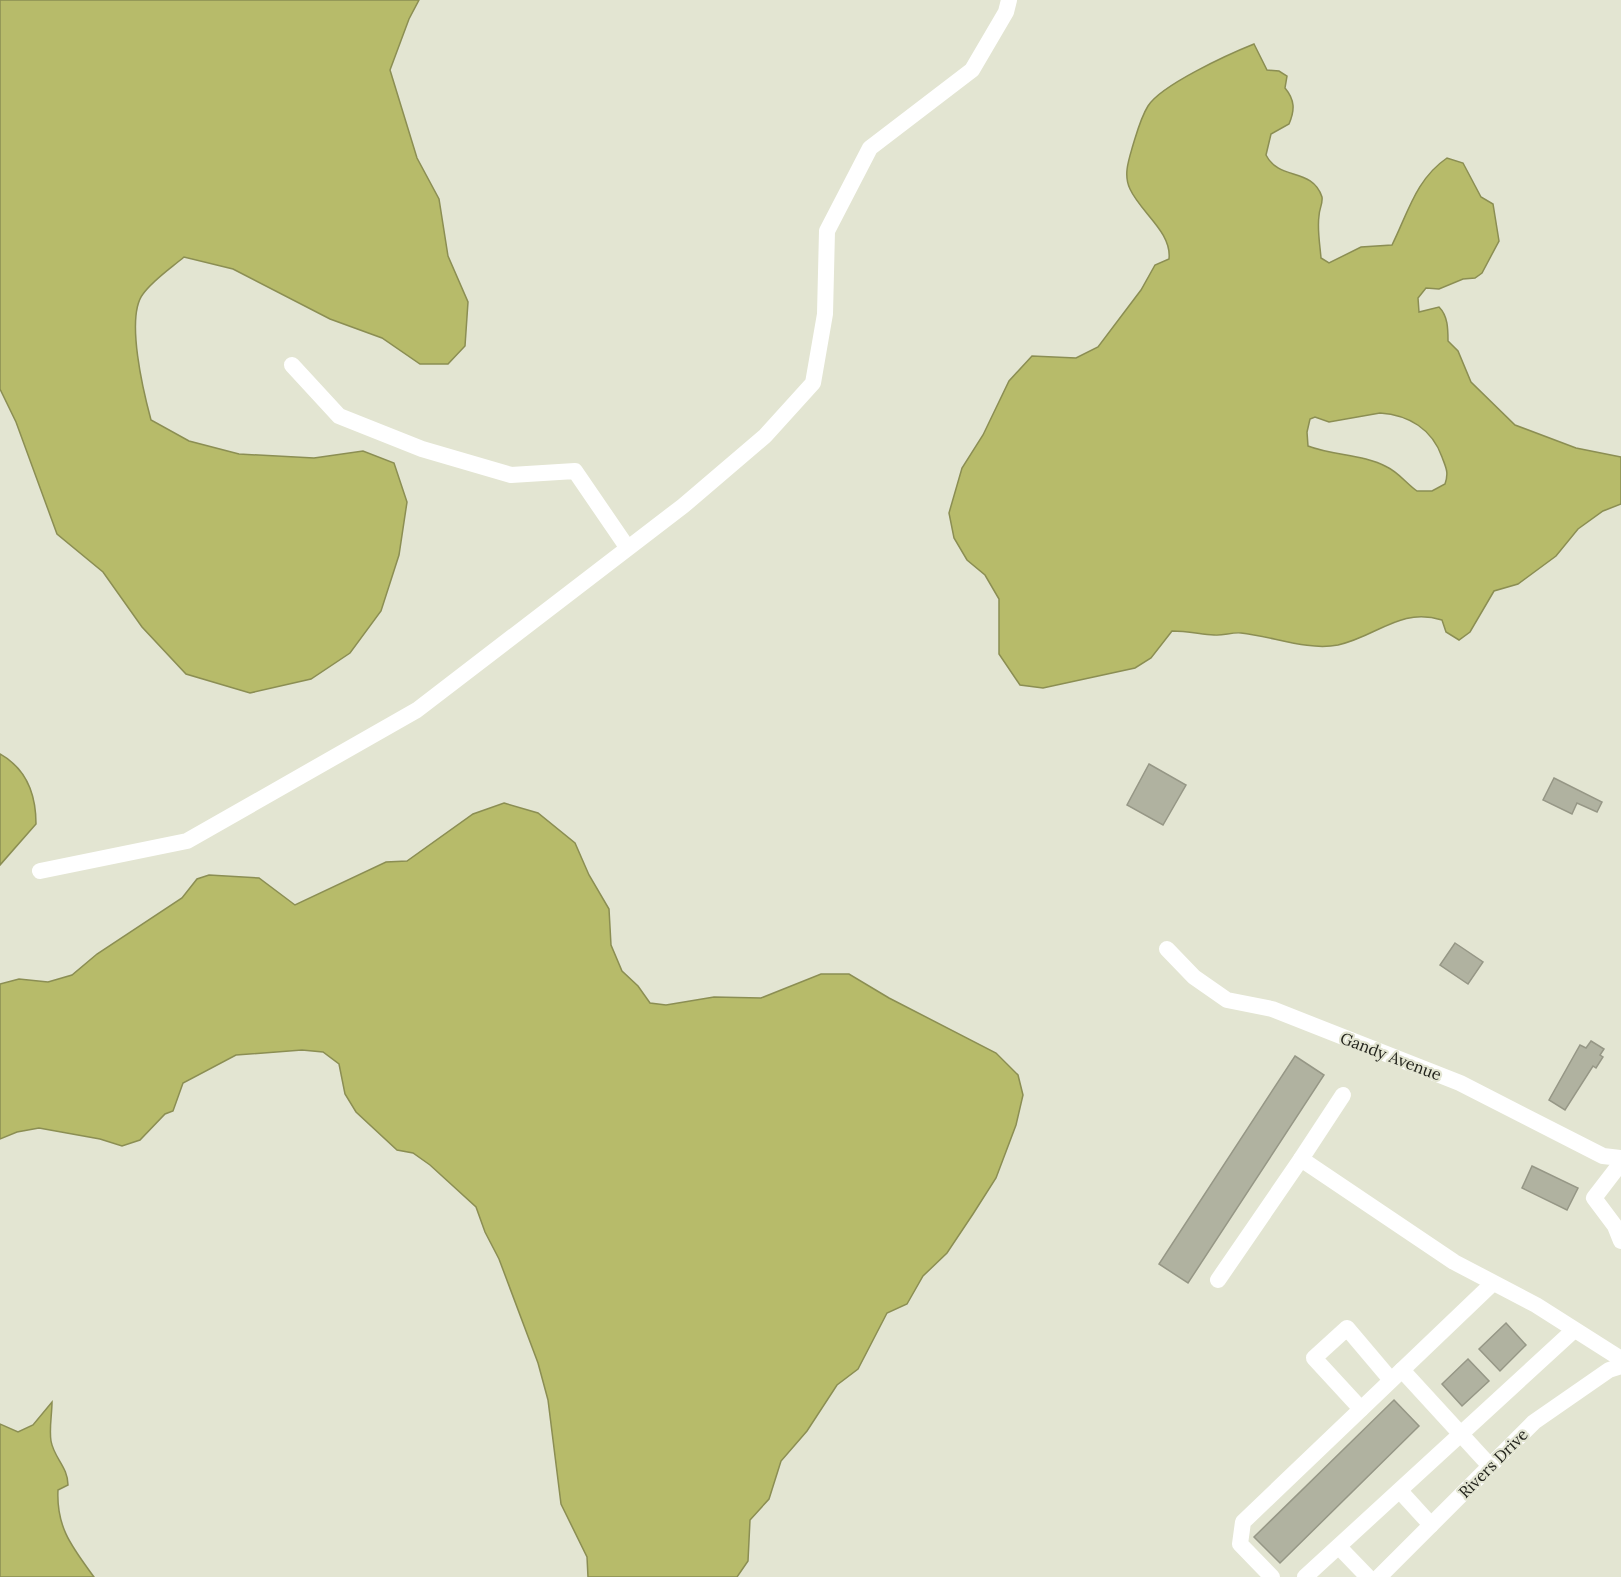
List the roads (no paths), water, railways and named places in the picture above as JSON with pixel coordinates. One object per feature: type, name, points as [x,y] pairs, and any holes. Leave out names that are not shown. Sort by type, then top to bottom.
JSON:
[{"type":"street","points":[[40,871],[187,841],[417,710],[683,506],[765,436],[813,383],[825,315],[828,231],[870,148],[972,70],[1006,12],[1009,0]]},
{"type":"street","points":[[292,365],[339,416],[422,449],[511,475],[575,471],[627,547]]},
{"type":"street","name":"Gandy Avenue","points":[[1167,949],[1194,977],[1227,1000],[1272,1009],[1460,1083],[1604,1156],[1621,1158]]},
{"type":"street","points":[[1218,1280],[1343,1095]]},
{"type":"street","points":[[1301,1159],[1395,1224],[1621,1359]]},
{"type":"street","points":[[1621,1163],[1594,1198],[1615,1226],[1621,1241]]},
{"type":"street","points":[[1272,1577],[1240,1544],[1243,1522],[1493,1282]]},
{"type":"street","points":[[1360,1409],[1314,1358],[1347,1328],[1460,1434],[1490,1466]]},
{"type":"street","points":[[1305,1577],[1574,1330]]},
{"type":"street","name":"Rivers Drive","points":[[1379,1577],[1534,1422],[1608,1370],[1621,1366]]},
{"type":"street","points":[[1400,1491],[1431,1525]]},
{"type":"street","points":[[1339,1547],[1368,1577]]}]
